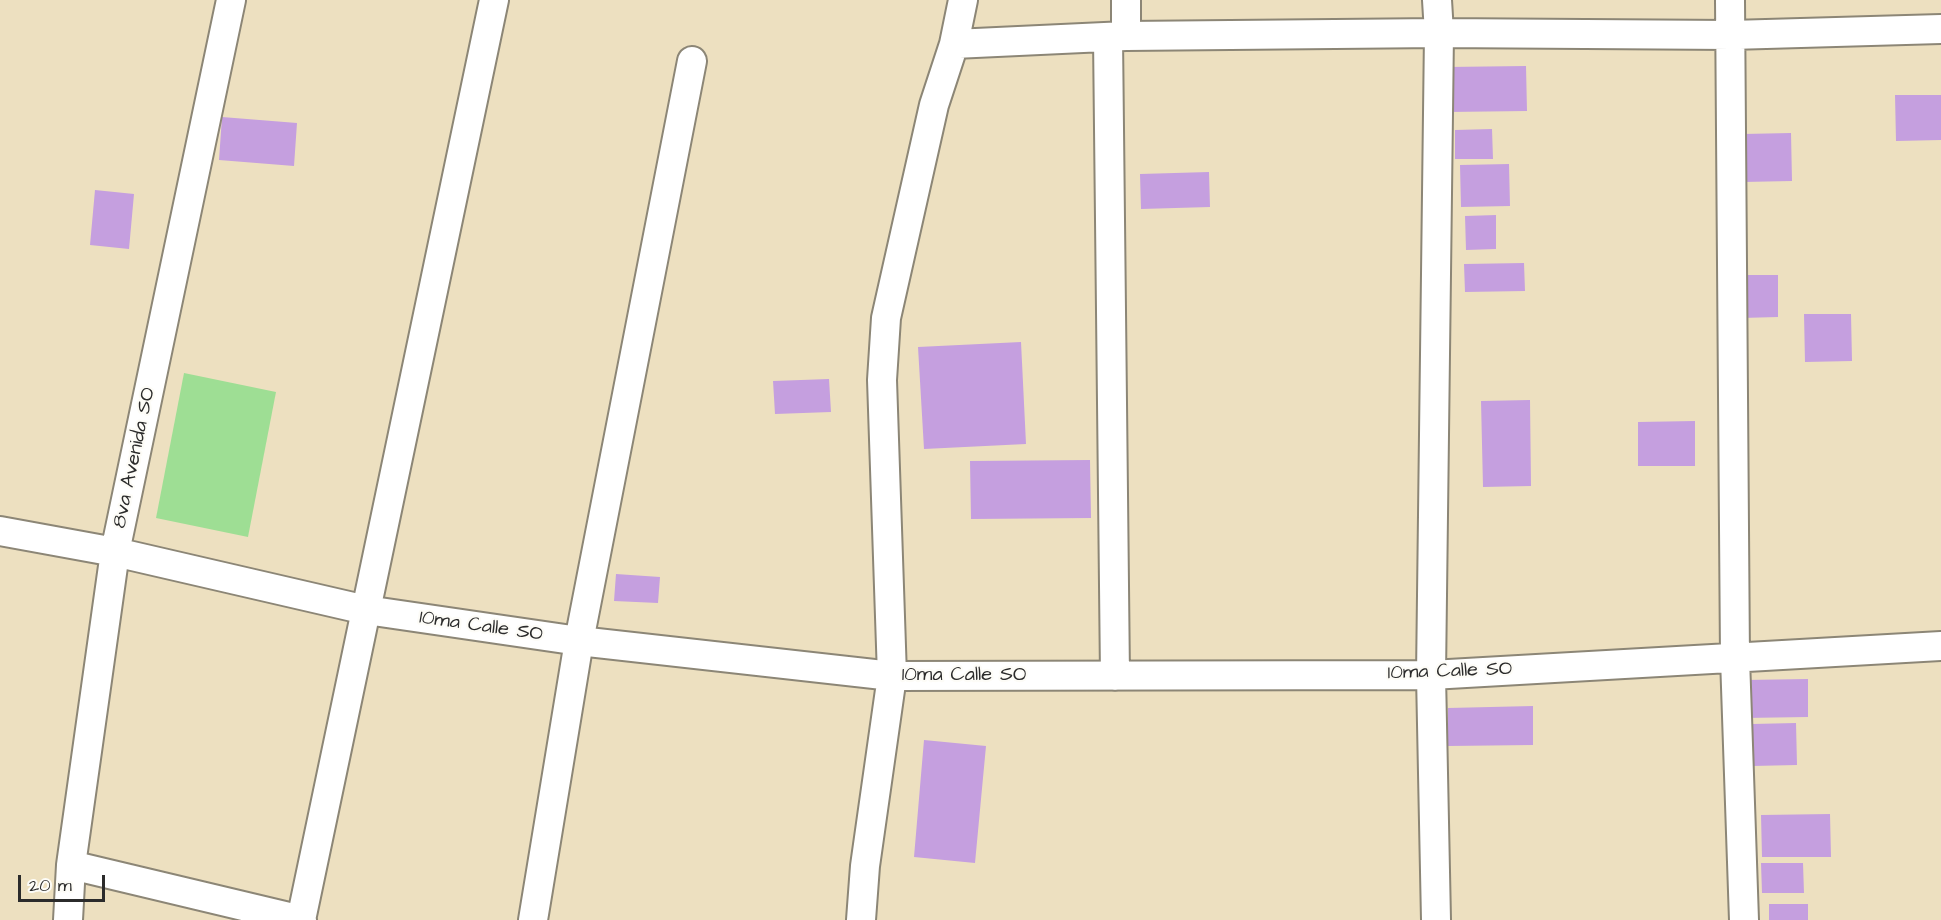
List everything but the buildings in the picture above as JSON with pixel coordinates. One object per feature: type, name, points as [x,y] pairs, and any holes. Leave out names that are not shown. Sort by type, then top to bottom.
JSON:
[{"type":"street","name":"8va Avenida SO","points":[[68,920],[72,866],[115,552],[231,0]]},
{"type":"street","points":[[72,866],[302,920],[494,0]]},
{"type":"street","points":[[861,920],[865,866],[892,676],[882,380],[885,318],[934,105],[954,44],[963,0]]},
{"type":"street","points":[[1115,676],[1117,36],[1126,0]]},
{"type":"street","points":[[1436,920],[1431,675],[1437,0]]},
{"type":"street","points":[[1730,0],[1735,658],[1744,920]]},
{"type":"street","points":[[954,44],[1117,36],[1438,33],[1731,34],[1941,28]]},
{"type":"street","points":[[533,920],[579,641],[692,62]]},
{"type":"street","name":"10ma Calle SO","points":[[0,531],[115,552],[366,610],[579,641],[892,676],[1431,675],[1941,646]]},
{"type":"green space","points":[[184,373],[276,392],[248,537],[156,518]]}]
